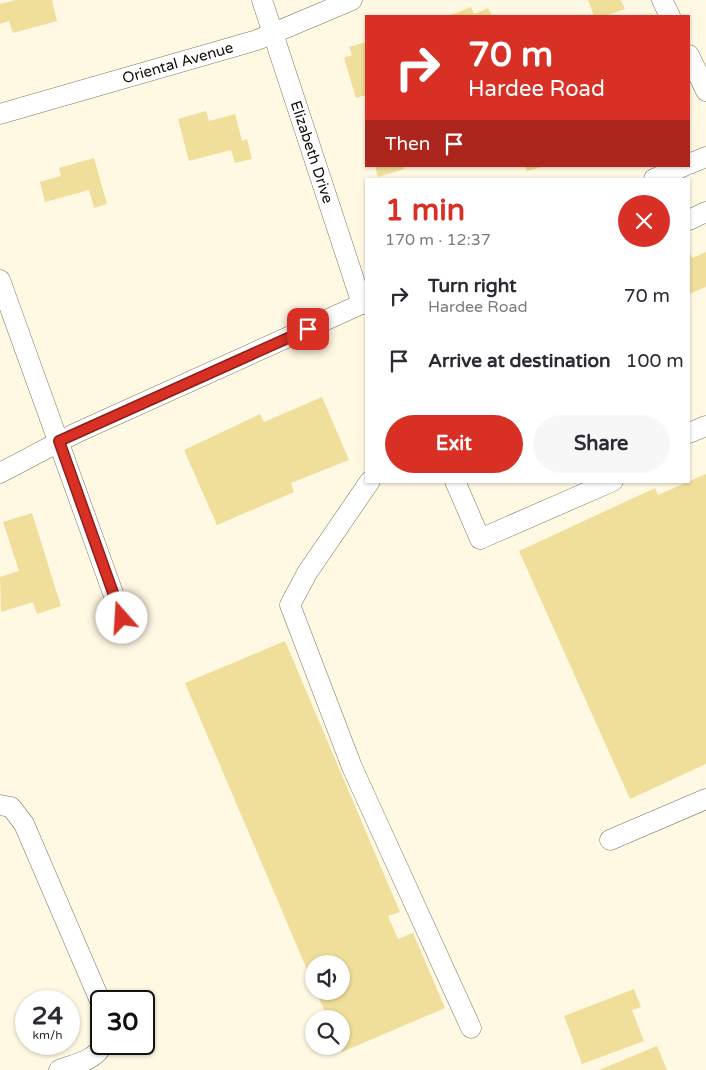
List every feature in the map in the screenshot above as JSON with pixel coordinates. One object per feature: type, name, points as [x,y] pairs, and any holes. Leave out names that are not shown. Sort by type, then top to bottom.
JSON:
[{"type":"street","name":"Elizabeth Drive","points":[[262,0],[364,304]]},
{"type":"street","name":"Oriental Avenue","points":[[0,114],[230,49],[274,33],[352,0]]},
{"type":"street","points":[[662,0],[670,15]]},
{"type":"street","points":[[690,57],[706,91]]},
{"type":"street","points":[[690,164],[706,157]]},
{"type":"street","points":[[656,178],[682,167]]},
{"type":"street","points":[[690,220],[706,212]]},
{"type":"street","points":[[0,280],[122,618]]},
{"type":"street","points":[[0,472],[59,441],[364,304]]},
{"type":"street","points":[[690,434],[706,426]]},
{"type":"street","points":[[369,483],[307,573],[290,605],[352,767],[471,1028]]},
{"type":"street","points":[[456,483],[480,539],[608,483]]},
{"type":"street","points":[[610,840],[706,799]]},
{"type":"street","points":[[0,805],[11,807],[24,824],[95,990]]},
{"type":"street","points":[[59,1070],[95,1055]]},
{"type":"building","points":[[16,0],[52,0],[57,21],[13,33],[9,21],[0,24],[0,4]]},
{"type":"building","points":[[588,0],[621,0],[625,9],[608,15],[594,15]]},
{"type":"building","points":[[471,7],[474,14],[488,8],[492,15],[451,15]]},
{"type":"building","points":[[365,42],[365,95],[356,98],[344,58],[352,55],[349,47]]},
{"type":"building","points":[[206,111],[209,121],[235,114],[242,141],[247,139],[252,159],[235,163],[231,150],[189,161],[178,119]]},
{"type":"building","points":[[94,158],[107,204],[94,208],[89,190],[45,202],[40,182],[61,176],[59,168]]},
{"type":"building","points":[[375,167],[403,167],[404,169],[378,177]]},
{"type":"building","points":[[525,167],[542,167],[527,171]]},
{"type":"building","points":[[706,252],[706,287],[690,294],[690,253],[692,258]]},
{"type":"building","points":[[322,397],[349,460],[291,483],[294,492],[217,525],[184,450],[260,414],[264,422]]},
{"type":"building","points":[[706,474],[706,764],[630,799],[519,551],[655,488],[658,495],[685,483],[690,483],[690,481]]},
{"type":"building","points":[[32,513],[61,606],[37,614],[33,602],[1,612],[0,577],[19,571],[3,522]]},
{"type":"building","points":[[285,641],[400,912],[388,916],[398,939],[413,933],[445,1008],[350,1049],[350,1010],[324,1010],[320,1000],[350,1000],[350,955],[305,955],[305,965],[185,683]]},
{"type":"building","points":[[634,989],[641,1007],[632,1010],[644,1041],[582,1064],[564,1016]]},
{"type":"building","points":[[657,1046],[667,1070],[599,1070]]},
{"type":"route","points":[[122,618],[59,441],[308,329]]}]
